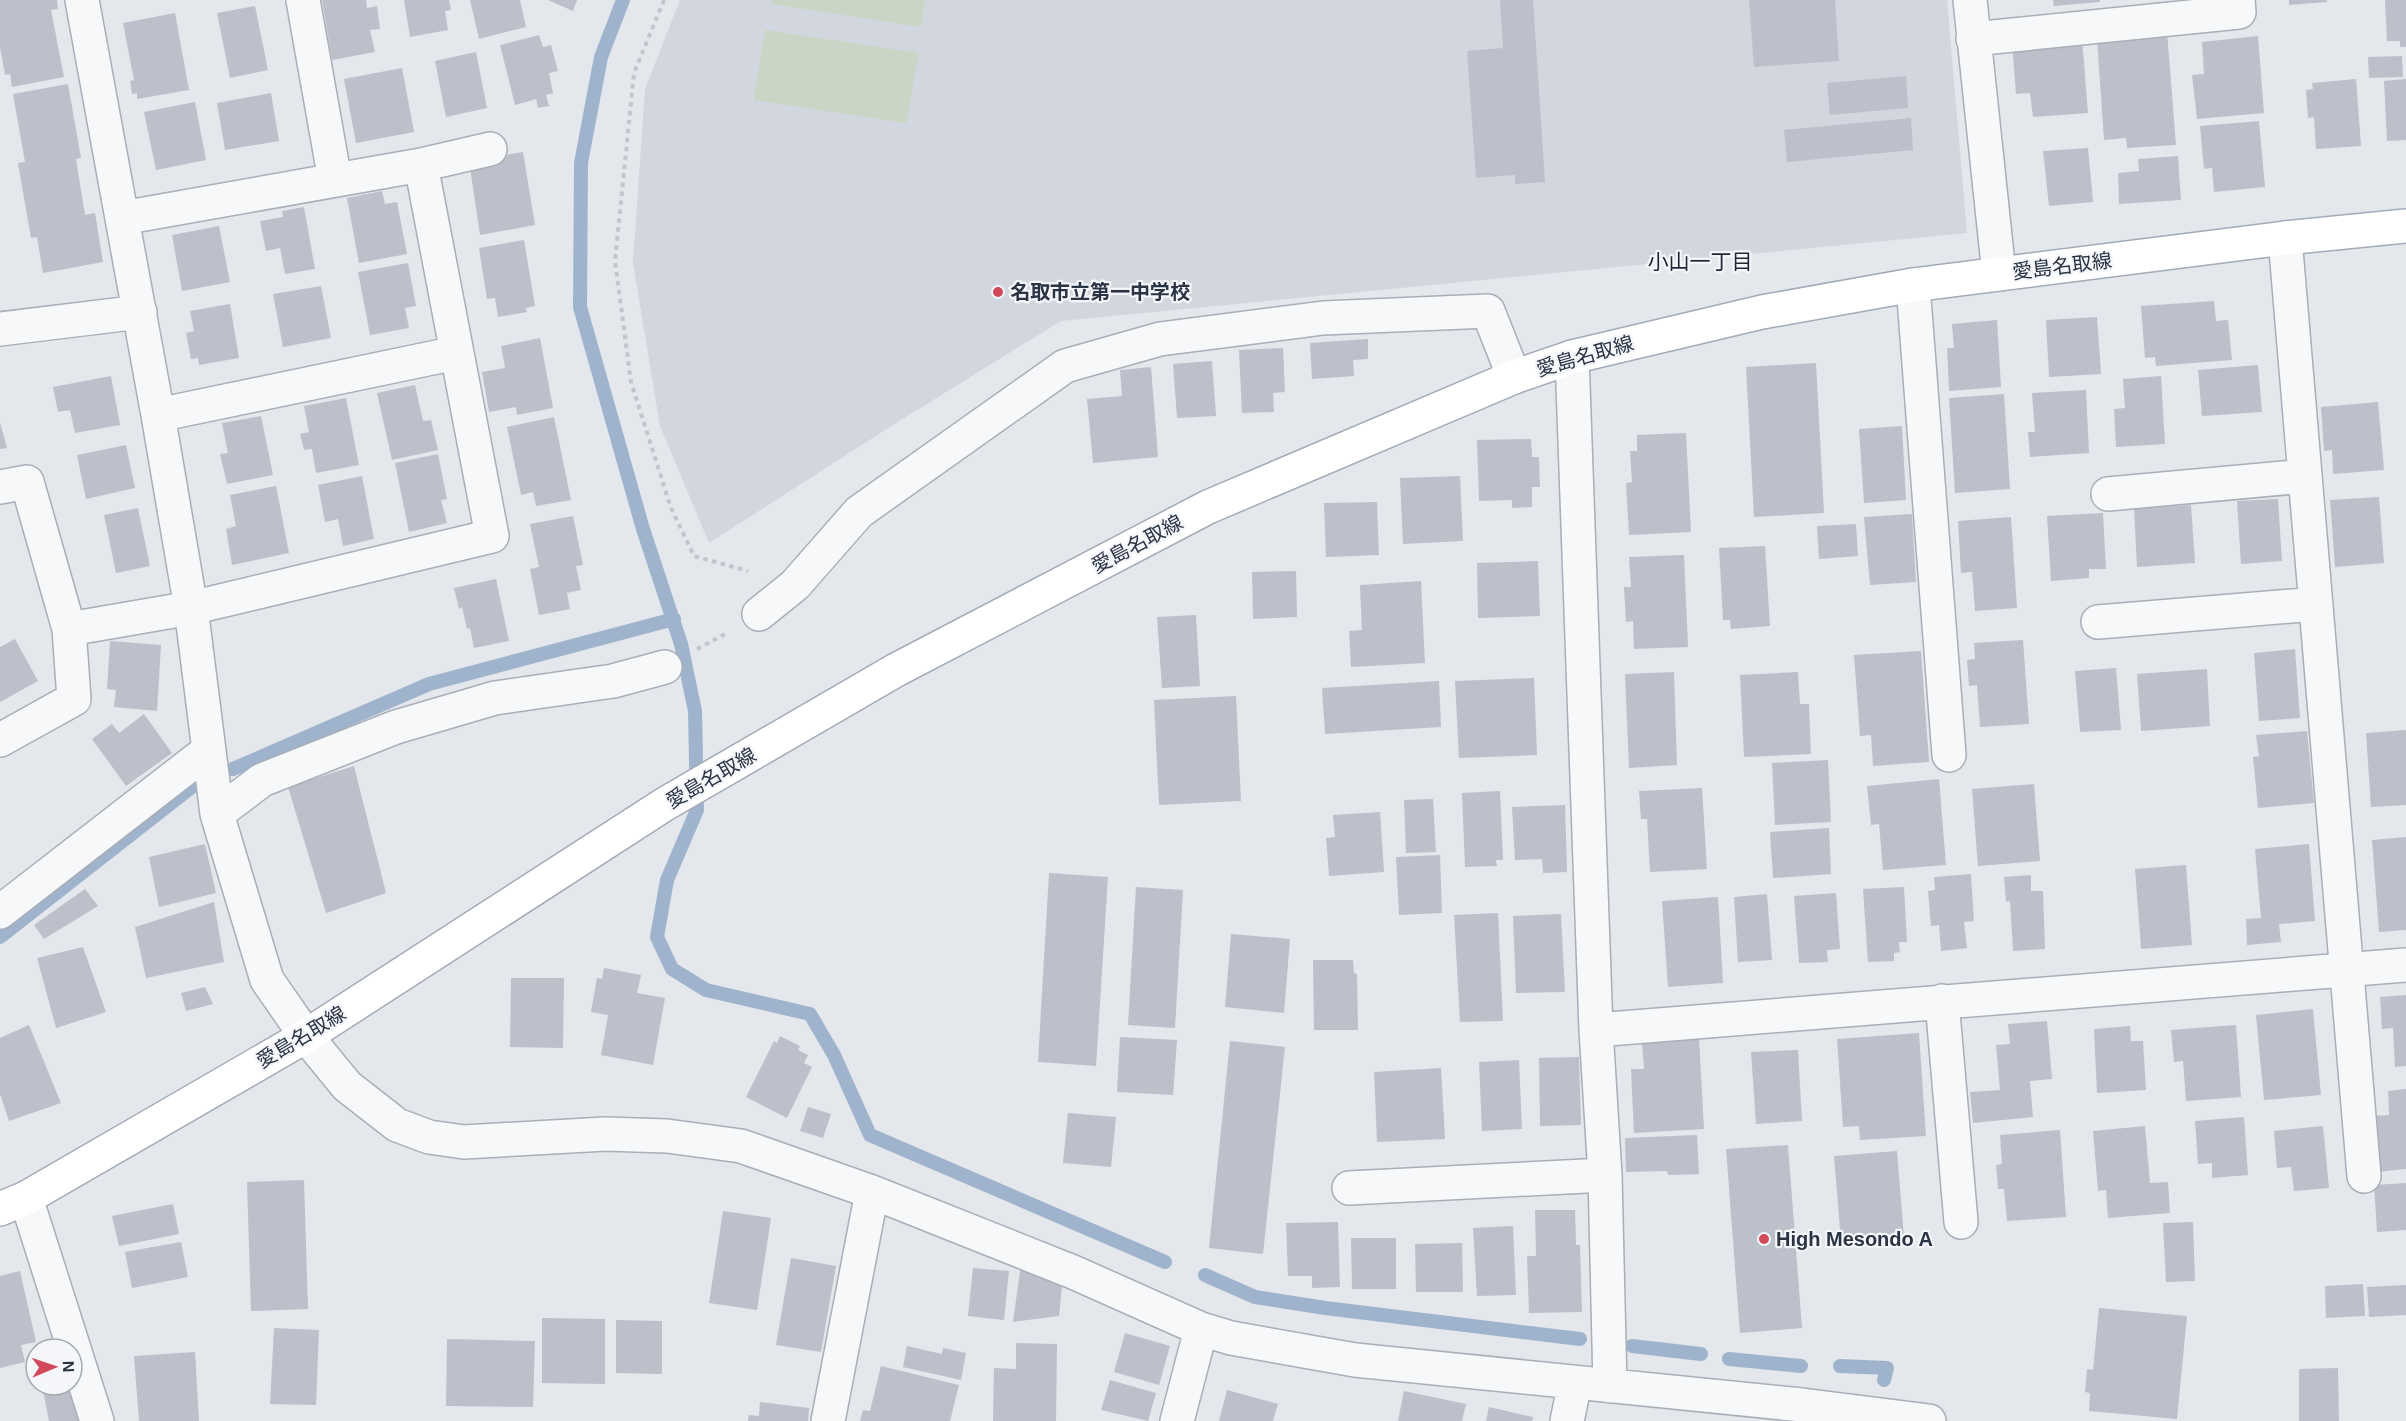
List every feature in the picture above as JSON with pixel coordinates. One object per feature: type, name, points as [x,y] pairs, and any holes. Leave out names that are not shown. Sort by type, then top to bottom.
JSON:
[{"type":"main road","name":"愛島名取線","points":[[13,1204],[306,1036],[665,804],[896,670],[1208,507],[1514,377],[1572,357],[1762,312],[1913,285],[2285,238],[2406,226]]},
{"type":"street","points":[[82,0],[140,312],[191,608],[217,814],[267,980],[306,1036],[347,1086],[397,1125],[429,1137],[464,1142],[605,1134],[667,1136],[741,1146],[872,1192],[1073,1272],[1201,1329],[1231,1338],[1355,1360],[1802,1405],[1929,1421]]},
{"type":"street","points":[[303,0],[335,180]]},
{"type":"street","points":[[1970,0],[1998,274]]},
{"type":"street","points":[[1973,39],[2239,12],[2238,0]]},
{"type":"street","points":[[123,218],[421,165],[490,149]]},
{"type":"street","points":[[69,629],[191,608],[492,536],[421,165]]},
{"type":"street","points":[[2285,238],[2364,1176]]},
{"type":"street","points":[[1913,285],[1949,755]]},
{"type":"street","points":[[759,614],[795,585],[859,512],[1065,366],[1149,342],[1323,318],[1488,311],[1514,377]]},
{"type":"street","points":[[0,329],[140,312]]},
{"type":"street","points":[[158,415],[456,353]]},
{"type":"street","points":[[1572,357],[1596,1030],[1605,1175],[1610,1386]]},
{"type":"street","points":[[2108,494],[2306,476]]},
{"type":"street","points":[[0,487],[27,482],[69,629],[74,699],[0,740]]},
{"type":"street","points":[[2098,622],[2316,604]]},
{"type":"street","points":[[217,814],[262,780],[396,727],[495,698],[613,681],[665,667]]},
{"type":"street","points":[[0,912],[209,750]]},
{"type":"street","points":[[1596,1030],[2406,965]]},
{"type":"street","points":[[1942,1001],[1961,1222]]},
{"type":"street","points":[[1349,1188],[1605,1175]]},
{"type":"street","points":[[828,1421],[872,1192]]},
{"type":"street","points":[[13,1204],[97,1421]]},
{"type":"street","points":[[1177,1421],[1201,1329]]},
{"type":"street","points":[[1567,1421],[1575,1383]]},
{"type":"path","points":[[664,0],[634,73],[615,261],[631,382],[672,508],[694,556],[795,585]]},
{"type":"shaded area","name":"名取市立第一中学校","points":[[680,0],[1947,0],[1967,233],[1061,321],[709,543],[660,426],[633,263],[645,89]]},
{"type":"green space","points":[[772,0],[925,0],[921,27],[772,4]]},
{"type":"green space","points":[[765,30],[919,53],[906,123],[754,100]]},
{"type":"building","points":[[0,0],[57,0],[58,9],[51,10],[64,77],[12,87],[10,74],[5,75],[0,47]]},
{"type":"building","points":[[322,0],[366,0],[367,8],[377,6],[380,29],[370,30],[375,52],[332,60]]},
{"type":"building","points":[[404,0],[449,0],[451,10],[445,11],[448,30],[410,37]]},
{"type":"building","points":[[470,0],[520,0],[526,27],[479,39]]},
{"type":"building","points":[[548,0],[577,0],[573,11]]},
{"type":"building","points":[[1500,0],[1533,0],[1545,182],[1515,184],[1515,175],[1476,178],[1467,51],[1503,48]]},
{"type":"building","points":[[1749,0],[1835,0],[1839,61],[1754,67]]},
{"type":"building","points":[[2053,0],[2100,0],[2100,2],[2054,6]]},
{"type":"building","points":[[2289,0],[2327,0],[2327,2],[2289,5]]},
{"type":"building","points":[[2385,0],[2406,0],[2406,47],[2400,47],[2400,41],[2387,41]]},
{"type":"building","points":[[255,6],[268,70],[230,78],[217,13]]},
{"type":"building","points":[[175,13],[189,90],[137,99],[137,93],[132,94],[130,81],[134,80],[123,23]]},
{"type":"building","points":[[2167,32],[2176,145],[2127,148],[2126,138],[2104,140],[2097,38]]},
{"type":"building","points":[[539,35],[543,47],[551,45],[558,71],[549,73],[553,93],[546,95],[549,106],[538,108],[536,99],[515,105],[500,45]]},
{"type":"building","points":[[2258,36],[2264,113],[2197,119],[2192,75],[2204,74],[2202,42]]},
{"type":"building","points":[[2082,39],[2088,113],[2033,117],[2030,93],[2016,94],[2012,44]]},
{"type":"building","points":[[476,52],[487,108],[446,117],[435,61]]},
{"type":"building","points":[[2402,56],[2403,77],[2369,78],[2368,57]]},
{"type":"building","points":[[402,68],[414,132],[356,143],[344,79]]},
{"type":"building","points":[[1906,76],[1908,108],[1830,115],[1827,83]]},
{"type":"building","points":[[2356,79],[2361,146],[2316,149],[2314,117],[2308,118],[2306,90],[2313,89],[2312,83]]},
{"type":"building","points":[[2406,79],[2406,140],[2387,141],[2384,81]]},
{"type":"building","points":[[68,84],[81,158],[76,159],[85,215],[95,213],[103,262],[43,273],[37,237],[31,238],[18,163],[25,162],[13,94]]},
{"type":"building","points":[[271,93],[279,141],[225,150],[217,103]]},
{"type":"building","points":[[195,102],[206,160],[156,170],[144,112]]},
{"type":"building","points":[[1911,118],[1913,150],[1787,162],[1784,130]]},
{"type":"building","points":[[2259,121],[2265,187],[2214,192],[2212,168],[2204,169],[2200,126]]},
{"type":"building","points":[[2088,148],[2093,202],[2049,206],[2043,151]]},
{"type":"building","points":[[523,152],[535,225],[480,235],[469,161]]},
{"type":"building","points":[[2178,156],[2181,200],[2119,204],[2118,173],[2139,171],[2138,159]]},
{"type":"building","points":[[382,191],[385,204],[397,202],[407,254],[359,263],[347,198]]},
{"type":"building","points":[[304,207],[315,269],[285,274],[280,248],[266,251],[260,221],[283,217],[282,211]]},
{"type":"building","points":[[219,226],[230,282],[182,291],[172,235]]},
{"type":"building","points":[[524,240],[535,306],[526,308],[527,312],[498,317],[495,298],[487,299],[479,248]]},
{"type":"building","points":[[408,263],[416,306],[405,308],[409,328],[370,335],[358,272]]},
{"type":"building","points":[[321,286],[331,338],[283,347],[273,294]]},
{"type":"building","points":[[2214,301],[2216,321],[2228,320],[2232,360],[2156,366],[2155,357],[2145,358],[2141,306]]},
{"type":"building","points":[[230,304],[239,358],[199,365],[198,358],[191,359],[186,333],[194,331],[190,311]]},
{"type":"building","points":[[2097,317],[2101,374],[2049,377],[2046,320]]},
{"type":"building","points":[[1997,320],[2001,387],[1949,391],[1947,348],[1954,348],[1952,324]]},
{"type":"building","points":[[540,338],[553,408],[517,415],[516,407],[489,412],[482,372],[505,368],[501,346]]},
{"type":"building","points":[[1368,339],[1368,359],[1353,360],[1354,376],[1312,379],[1310,343]]},
{"type":"building","points":[[1283,348],[1285,392],[1273,393],[1274,412],[1242,413],[1239,350]]},
{"type":"building","points":[[1212,361],[1216,416],[1177,418],[1173,364]]},
{"type":"building","points":[[1816,363],[1824,513],[1754,517],[1746,367]]},
{"type":"building","points":[[2258,365],[2262,412],[2202,416],[2198,370]]},
{"type":"building","points":[[1151,367],[1158,457],[1093,463],[1087,399],[1122,396],[1120,370]]},
{"type":"building","points":[[111,376],[120,425],[75,433],[70,410],[58,412],[53,387]]},
{"type":"building","points":[[2161,376],[2165,444],[2116,447],[2114,409],[2125,408],[2123,379]]},
{"type":"building","points":[[415,385],[423,421],[431,420],[438,450],[392,460],[377,393]]},
{"type":"building","points":[[2086,390],[2089,453],[2030,457],[2028,432],[2035,432],[2032,393]]},
{"type":"building","points":[[2004,394],[2010,489],[1955,493],[1949,398]]},
{"type":"building","points":[[346,398],[359,465],[316,473],[312,449],[304,450],[300,434],[309,432],[304,406]]},
{"type":"building","points":[[2378,402],[2384,470],[2333,474],[2332,450],[2324,451],[2321,407]]},
{"type":"building","points":[[261,416],[273,475],[227,484],[220,454],[228,453],[222,423]]},
{"type":"building","points":[[554,417],[571,500],[536,506],[533,492],[521,495],[507,427]]},
{"type":"building","points":[[0,422],[7,448],[0,449]]},
{"type":"building","points":[[1902,426],[1906,500],[1864,503],[1859,429]]},
{"type":"building","points":[[1686,433],[1691,532],[1629,535],[1626,483],[1632,482],[1630,451],[1637,451],[1637,435]]},
{"type":"building","points":[[1531,439],[1532,457],[1539,457],[1540,487],[1532,487],[1532,507],[1512,508],[1512,500],[1479,501],[1477,440]]},
{"type":"building","points":[[126,445],[135,488],[86,499],[77,455]]},
{"type":"building","points":[[438,454],[447,499],[441,500],[447,523],[409,532],[395,463]]},
{"type":"building","points":[[362,476],[374,539],[343,546],[338,519],[325,522],[318,485]]},
{"type":"building","points":[[1460,476],[1463,541],[1403,544],[1400,478]]},
{"type":"building","points":[[276,486],[289,553],[232,565],[226,529],[236,526],[230,495]]},
{"type":"building","points":[[2379,497],[2384,563],[2335,567],[2330,500]]},
{"type":"building","points":[[2278,499],[2282,561],[2241,564],[2237,501]]},
{"type":"building","points":[[1377,502],[1379,555],[1326,557],[1324,503]]},
{"type":"building","points":[[2191,505],[2195,563],[2137,567],[2134,509]]},
{"type":"building","points":[[138,508],[150,566],[116,573],[104,515]]},
{"type":"building","points":[[2103,513],[2106,569],[2089,569],[2089,578],[2051,581],[2047,516]]},
{"type":"building","points":[[1912,514],[1916,582],[1870,585],[1864,517]]},
{"type":"building","points":[[573,516],[583,565],[576,566],[581,590],[567,593],[570,609],[539,615],[530,569],[539,567],[530,524]]},
{"type":"building","points":[[2011,517],[2017,608],[1975,611],[1972,572],[1961,573],[1958,521]]},
{"type":"building","points":[[1856,524],[1858,556],[1819,559],[1817,526]]},
{"type":"building","points":[[1765,546],[1770,626],[1731,629],[1730,620],[1723,620],[1719,548]]},
{"type":"building","points":[[1684,555],[1688,647],[1634,649],[1633,621],[1626,622],[1624,587],[1631,587],[1629,557]]},
{"type":"building","points":[[1538,561],[1540,616],[1478,618],[1477,563]]},
{"type":"building","points":[[1296,571],[1297,617],[1253,619],[1252,572]]},
{"type":"building","points":[[496,579],[509,641],[474,648],[470,628],[467,629],[462,607],[459,609],[454,588]]},
{"type":"building","points":[[1421,581],[1425,663],[1351,667],[1349,631],[1362,630],[1360,585]]},
{"type":"building","points":[[1196,615],[1200,686],[1162,688],[1157,617]]},
{"type":"building","points":[[15,639],[38,681],[0,702],[0,647]]},
{"type":"building","points":[[2023,640],[2029,724],[1980,727],[1977,685],[1969,686],[1967,660],[1975,659],[1974,643]]},
{"type":"building","points":[[110,641],[161,645],[157,711],[114,707],[116,690],[107,689]]},
{"type":"building","points":[[2295,649],[2300,718],[2259,721],[2254,653]]},
{"type":"building","points":[[1921,651],[1929,762],[1873,766],[1871,735],[1860,736],[1854,655]]},
{"type":"building","points":[[2116,668],[2121,730],[2080,732],[2075,671]]},
{"type":"building","points":[[2207,669],[2210,726],[2141,731],[2137,674]]},
{"type":"building","points":[[1674,672],[1677,765],[1629,768],[1625,674]]},
{"type":"building","points":[[1798,672],[1800,704],[1809,704],[1811,754],[1744,757],[1740,675]]},
{"type":"building","points":[[1534,678],[1537,755],[1459,758],[1455,681]]},
{"type":"building","points":[[1439,681],[1441,727],[1325,734],[1322,688]]},
{"type":"building","points":[[1236,696],[1241,801],[1159,805],[1154,700]]},
{"type":"building","points":[[144,714],[172,753],[126,786],[92,739],[112,724],[119,733]]},
{"type":"building","points":[[2406,730],[2406,805],[2371,807],[2366,733]]},
{"type":"building","points":[[2307,731],[2314,803],[2258,808],[2253,757],[2259,756],[2256,735]]},
{"type":"building","points":[[1828,760],[1831,822],[1775,825],[1772,763]]},
{"type":"building","points":[[354,766],[386,893],[326,913],[288,787]]},
{"type":"building","points":[[1939,779],[1946,865],[1883,870],[1879,824],[1871,825],[1867,786]]},
{"type":"building","points":[[2034,784],[2040,861],[1978,866],[1972,789]]},
{"type":"building","points":[[1702,788],[1707,869],[1650,872],[1647,819],[1641,819],[1639,791]]},
{"type":"building","points":[[1500,791],[1503,860],[1496,860],[1497,866],[1465,867],[1462,793]]},
{"type":"building","points":[[1433,799],[1436,852],[1406,853],[1404,800]]},
{"type":"building","points":[[1565,805],[1567,872],[1543,873],[1542,859],[1515,860],[1512,807]]},
{"type":"building","points":[[1380,812],[1384,872],[1329,876],[1326,838],[1335,837],[1333,815]]},
{"type":"building","points":[[1829,828],[1831,874],[1773,878],[1770,832]]},
{"type":"building","points":[[2406,837],[2406,930],[2379,932],[2372,840]]},
{"type":"building","points":[[205,844],[216,893],[159,907],[149,857]]},
{"type":"building","points":[[2309,844],[2315,921],[2279,924],[2281,942],[2247,945],[2246,919],[2261,918],[2255,849]]},
{"type":"building","points":[[1440,855],[1442,913],[1399,915],[1396,857]]},
{"type":"building","points":[[2186,865],[2192,945],[2141,949],[2135,869]]},
{"type":"building","points":[[1049,873],[1108,877],[1096,1066],[1038,1062]]},
{"type":"building","points":[[1971,874],[1974,921],[1964,922],[1967,948],[1941,951],[1939,925],[1931,926],[1928,891],[1935,890],[1934,877]]},
{"type":"building","points":[[2031,875],[2031,891],[2043,891],[2045,949],[2013,951],[2010,901],[2006,902],[2004,877]]},
{"type":"building","points":[[1136,887],[1183,890],[1175,1028],[1128,1025]]},
{"type":"building","points":[[1904,887],[1907,942],[1899,942],[1900,952],[1894,953],[1894,961],[1868,962],[1863,889]]},
{"type":"building","points":[[85,889],[98,906],[44,939],[34,925]]},
{"type":"building","points":[[1836,893],[1840,949],[1827,950],[1828,962],[1799,963],[1794,896]]},
{"type":"building","points":[[1767,894],[1772,960],[1738,962],[1734,897]]},
{"type":"building","points":[[1718,897],[1723,983],[1668,987],[1662,901]]},
{"type":"building","points":[[214,902],[224,962],[146,978],[135,927]]},
{"type":"building","points":[[1498,913],[1503,1021],[1460,1022],[1454,915]]},
{"type":"building","points":[[1561,914],[1565,992],[1516,993],[1513,916]]},
{"type":"building","points":[[1231,934],[1290,939],[1284,1013],[1225,1007]]},
{"type":"building","points":[[83,947],[106,1012],[56,1028],[37,958]]},
{"type":"building","points":[[1313,960],[1353,960],[1354,973],[1357,974],[1358,1030],[1314,1030]]},
{"type":"building","points":[[604,968],[641,975],[637,993],[665,998],[653,1065],[601,1055],[608,1015],[591,1012],[597,978],[602,979]]},
{"type":"building","points":[[511,978],[564,978],[563,1048],[510,1047]]},
{"type":"building","points":[[205,987],[213,1004],[186,1011],[181,993]]},
{"type":"building","points":[[2406,995],[2406,1066],[2395,1067],[2393,1028],[2382,1029],[2380,997]]},
{"type":"building","points":[[2313,1009],[2321,1095],[2264,1100],[2256,1015]]},
{"type":"building","points":[[2047,1021],[2052,1079],[2030,1081],[2033,1117],[1973,1123],[1970,1092],[2000,1090],[1996,1045],[2010,1044],[2008,1024]]},
{"type":"building","points":[[29,1025],[61,1103],[9,1121],[0,1094],[0,1038]]},
{"type":"building","points":[[2236,1025],[2241,1097],[2186,1101],[2183,1061],[2174,1062],[2171,1030]]},
{"type":"building","points":[[2130,1026],[2131,1041],[2143,1041],[2146,1090],[2097,1093],[2094,1029]]},
{"type":"building","points":[[1919,1033],[1926,1136],[1860,1140],[1859,1126],[1843,1127],[1837,1039]]},
{"type":"building","points":[[780,1036],[800,1046],[798,1050],[808,1055],[804,1063],[812,1067],[787,1118],[746,1097],[774,1041],[777,1043]]},
{"type":"building","points":[[1120,1037],[1177,1040],[1173,1095],[1117,1092]]},
{"type":"building","points":[[1699,1039],[1704,1129],[1634,1133],[1631,1069],[1644,1069],[1642,1042]]},
{"type":"building","points":[[1230,1041],[1285,1047],[1263,1254],[1209,1248]]},
{"type":"building","points":[[1798,1050],[1802,1121],[1756,1124],[1751,1052]]},
{"type":"building","points":[[1579,1057],[1581,1125],[1540,1126],[1539,1058]]},
{"type":"building","points":[[1519,1060],[1522,1129],[1482,1131],[1479,1062]]},
{"type":"building","points":[[1441,1068],[1445,1139],[1377,1142],[1374,1072]]},
{"type":"building","points":[[2406,1089],[2406,1169],[2377,1172],[2373,1116],[2389,1115],[2388,1091]]},
{"type":"building","points":[[808,1107],[831,1114],[823,1138],[800,1131]]},
{"type":"building","points":[[1068,1113],[1116,1117],[1111,1167],[1063,1163]]},
{"type":"building","points":[[2244,1117],[2248,1175],[2212,1178],[2212,1163],[2198,1164],[2195,1121]]},
{"type":"building","points":[[2145,1126],[2150,1183],[2168,1182],[2170,1213],[2108,1218],[2106,1190],[2098,1191],[2093,1131]]},
{"type":"building","points":[[2323,1126],[2329,1188],[2294,1191],[2291,1167],[2277,1168],[2274,1131]]},
{"type":"building","points":[[2060,1130],[2066,1217],[2007,1221],[2004,1189],[1998,1189],[1996,1165],[2002,1164],[2000,1135]]},
{"type":"building","points":[[1697,1135],[1699,1174],[1668,1175],[1667,1171],[1626,1172],[1625,1138]]},
{"type":"building","name":"High Mesondo A","points":[[1788,1145],[1802,1328],[1740,1333],[1726,1149]]},
{"type":"building","points":[[1897,1151],[1904,1237],[1841,1242],[1834,1156]]},
{"type":"building","points":[[304,1180],[308,1309],[251,1311],[247,1182]]},
{"type":"building","points":[[2406,1183],[2406,1230],[2377,1232],[2374,1185]]},
{"type":"building","points":[[173,1204],[179,1234],[119,1246],[112,1216]]},
{"type":"building","points":[[1535,1210],[1575,1210],[1576,1245],[1580,1245],[1582,1312],[1529,1313],[1527,1256],[1536,1256]]},
{"type":"building","points":[[723,1211],[771,1218],[757,1310],[709,1303]]},
{"type":"building","points":[[1338,1222],[1340,1287],[1312,1288],[1312,1276],[1288,1276],[1286,1223]]},
{"type":"building","points":[[2193,1222],[2195,1281],[2166,1282],[2163,1223]]},
{"type":"building","points":[[1513,1226],[1516,1295],[1477,1296],[1473,1228]]},
{"type":"building","points":[[1351,1238],[1396,1238],[1396,1289],[1352,1289]]},
{"type":"building","points":[[181,1242],[188,1277],[132,1288],[125,1252]]},
{"type":"building","points":[[1462,1243],[1463,1292],[1416,1292],[1415,1244]]},
{"type":"building","points":[[791,1258],[836,1266],[821,1352],[776,1345]]},
{"type":"building","points":[[1021,1264],[1062,1286],[1059,1316],[1013,1322]]},
{"type":"building","points":[[973,1268],[1009,1271],[1004,1320],[968,1316]]},
{"type":"building","points":[[20,1271],[35,1337],[24,1337],[24,1344],[21,1345],[24,1362],[0,1368],[0,1276]]},
{"type":"building","points":[[2363,1284],[2365,1316],[2326,1318],[2325,1286]]},
{"type":"building","points":[[2406,1285],[2406,1315],[2369,1317],[2367,1287]]},
{"type":"building","points":[[2099,1308],[2187,1316],[2177,1419],[2089,1411],[2090,1393],[2085,1392],[2087,1369],[2093,1370]]},
{"type":"building","points":[[542,1318],[605,1319],[605,1384],[542,1383]]},
{"type":"building","points":[[616,1320],[662,1321],[662,1374],[616,1373]]},
{"type":"building","points":[[274,1328],[319,1330],[316,1405],[270,1404]]},
{"type":"building","points":[[1125,1333],[1170,1346],[1159,1385],[1114,1372]]},
{"type":"building","points":[[447,1339],[535,1341],[533,1407],[446,1406]]},
{"type":"building","points":[[1016,1343],[1057,1344],[1056,1421],[993,1421],[994,1368],[1016,1369]]},
{"type":"building","points":[[907,1346],[942,1354],[943,1348],[966,1353],[961,1380],[903,1367]]},
{"type":"building","points":[[195,1352],[199,1421],[139,1421],[134,1356]]},
{"type":"building","points":[[881,1366],[959,1385],[950,1421],[860,1421],[863,1410],[870,1411]]},
{"type":"building","points":[[2338,1368],[2339,1421],[2299,1421],[2299,1369]]},
{"type":"building","points":[[1110,1380],[1156,1393],[1148,1421],[1101,1410]]},
{"type":"building","points":[[1227,1390],[1278,1404],[1273,1421],[1219,1421]]},
{"type":"building","points":[[1404,1391],[1466,1404],[1462,1421],[1398,1421]]},
{"type":"building","points":[[44,1397],[76,1397],[85,1421],[49,1421]]},
{"type":"building","points":[[760,1402],[809,1408],[808,1421],[748,1421],[749,1415],[759,1416]]},
{"type":"building","points":[[1489,1407],[1533,1417],[1532,1421],[1486,1421]]},
{"type":"waterway","points":[[623,0],[601,57],[581,163],[580,307],[643,529],[681,644],[695,711],[697,810],[667,880],[657,937],[672,969],[706,990],[810,1014],[834,1055],[870,1135],[1165,1262]]},
{"type":"waterway","points":[[233,769],[429,684],[674,619]]},
{"type":"waterway","points":[[0,937],[193,786]]},
{"type":"waterway","points":[[1205,1275],[1255,1297],[1325,1308],[1580,1339]]},
{"type":"waterway","points":[[1632,1346],[1701,1354]]},
{"type":"waterway","points":[[1729,1359],[1801,1366]]},
{"type":"waterway","points":[[1840,1366],[1887,1368],[1884,1380]]},
{"type":"place","name":"名取市立第一中学校","points":[[998,292]]},
{"type":"place","name":"High Mesondo A","points":[[1764,1239]]},
{"type":"district","name":"小山一丁目","points":[[1700,261]]}]
